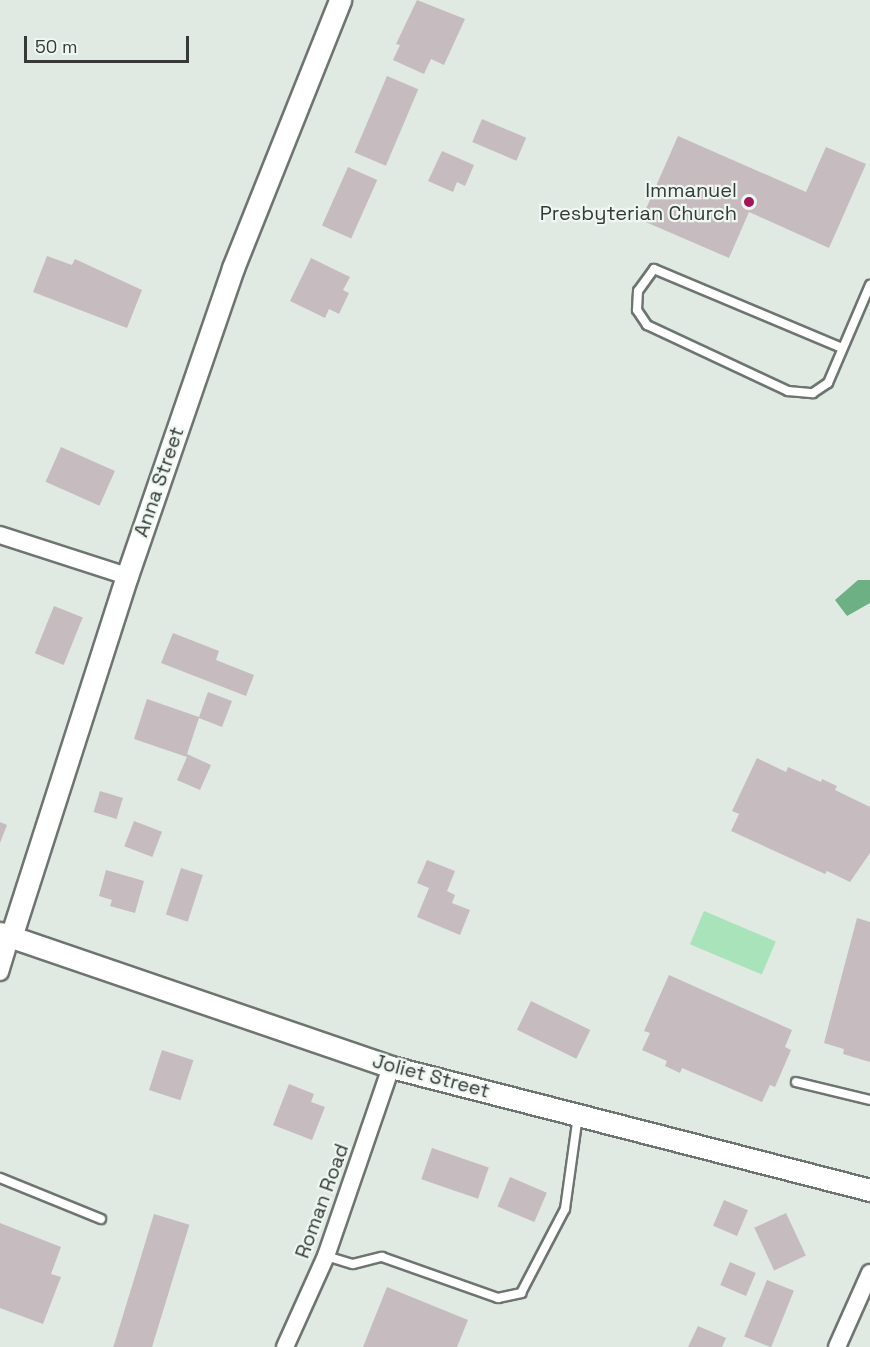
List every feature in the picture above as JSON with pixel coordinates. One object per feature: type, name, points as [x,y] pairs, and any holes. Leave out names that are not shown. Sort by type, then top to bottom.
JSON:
[{"type":"street","name":"Anna Street","points":[[0,972],[6,935],[233,268],[340,0]]},
{"type":"street","points":[[0,535],[127,576]]},
{"type":"street","name":"Joliet Street","points":[[6,935],[392,1067],[870,1190]]},
{"type":"street","name":"Roman Road","points":[[285,1347],[326,1256],[392,1067]]},
{"type":"street","points":[[837,1347],[870,1273]]},
{"type":"lane","points":[[842,348],[654,269],[638,291],[637,310],[646,325],[788,391],[813,393],[828,383],[870,285]]},
{"type":"lane","points":[[796,1082],[870,1100]]},
{"type":"lane","points":[[326,1256],[353,1264],[382,1257],[498,1298],[521,1293],[565,1209],[578,1115]]},
{"type":"lane","points":[[0,1178],[101,1219]]},
{"type":"shaded area","points":[[858,580],[870,580],[870,603],[847,616],[835,600]]},
{"type":"shaded area","points":[[704,911],[776,941],[762,975],[690,944]]},
{"type":"building","points":[[417,0],[465,19],[444,65],[431,59],[424,74],[393,60],[400,45],[396,44]]},
{"type":"building","points":[[387,76],[418,89],[386,166],[355,152]]},
{"type":"building","points":[[482,119],[526,138],[516,161],[472,142]]},
{"type":"building","name":"Immanuel Presbyterian Church","points":[[678,136],[806,192],[826,147],[866,164],[829,248],[749,212],[729,258],[641,220]]},
{"type":"building","points":[[442,151],[474,165],[465,186],[457,182],[453,192],[428,181]]},
{"type":"building","points":[[348,167],[377,180],[351,238],[322,225]]},
{"type":"building","points":[[47,256],[72,265],[75,259],[142,290],[127,328],[33,292]]},
{"type":"building","points":[[311,258],[350,277],[343,290],[349,293],[339,314],[329,309],[325,318],[290,301]]},
{"type":"building","points":[[61,447],[115,471],[99,506],[46,482]]},
{"type":"building","points":[[54,606],[83,618],[64,665],[35,653]]},
{"type":"building","points":[[173,633],[219,651],[216,660],[254,675],[246,696],[161,663]]},
{"type":"building","points":[[208,692],[232,701],[222,727],[199,718],[187,754],[211,765],[200,790],[177,780],[187,757],[134,739],[147,699],[199,717]]},
{"type":"building","points":[[757,758],[786,772],[788,767],[821,782],[822,779],[837,786],[835,790],[870,807],[870,853],[850,882],[827,871],[825,874],[731,831],[739,814],[732,811]]},
{"type":"building","points":[[100,791],[123,798],[117,819],[94,812]]},
{"type":"building","points":[[134,821],[162,832],[152,857],[124,846]]},
{"type":"building","points":[[0,822],[7,825],[0,843]]},
{"type":"building","points":[[427,860],[455,871],[447,891],[455,895],[452,903],[470,910],[460,935],[417,917],[429,888],[417,883]]},
{"type":"building","points":[[181,868],[203,875],[188,922],[166,915]]},
{"type":"building","points":[[106,870],[144,881],[135,913],[110,906],[112,900],[99,896]]},
{"type":"building","points":[[857,918],[870,922],[870,1062],[843,1054],[844,1049],[824,1043]]},
{"type":"building","points":[[669,975],[792,1030],[785,1047],[791,1050],[775,1087],[770,1085],[762,1102],[682,1068],[680,1073],[665,1066],[667,1061],[642,1050],[650,1033],[644,1031]]},
{"type":"building","points":[[531,1001],[590,1030],[576,1059],[517,1030]]},
{"type":"building","points":[[162,1050],[193,1060],[180,1100],[149,1090]]},
{"type":"building","points":[[289,1084],[314,1094],[311,1102],[325,1107],[312,1140],[273,1125]]},
{"type":"building","points":[[432,1148],[489,1168],[478,1199],[421,1179]]},
{"type":"building","points":[[510,1177],[547,1193],[534,1222],[497,1206]]},
{"type":"building","points":[[724,1200],[748,1210],[737,1236],[713,1226]]},
{"type":"building","points":[[786,1213],[806,1256],[774,1270],[754,1228]]},
{"type":"building","points":[[154,1214],[189,1225],[152,1347],[113,1347]]},
{"type":"building","points":[[0,1223],[61,1247],[51,1274],[61,1277],[43,1324],[0,1308]]},
{"type":"building","points":[[730,1262],[756,1273],[746,1296],[720,1285]]},
{"type":"building","points":[[767,1280],[794,1291],[771,1347],[744,1337]]},
{"type":"building","points":[[387,1287],[468,1320],[457,1347],[363,1347]]},
{"type":"building","points":[[698,1326],[726,1338],[722,1347],[688,1347]]},
{"type":"place","name":"Immanuel Presbyterian Church","points":[[749,202]]}]
